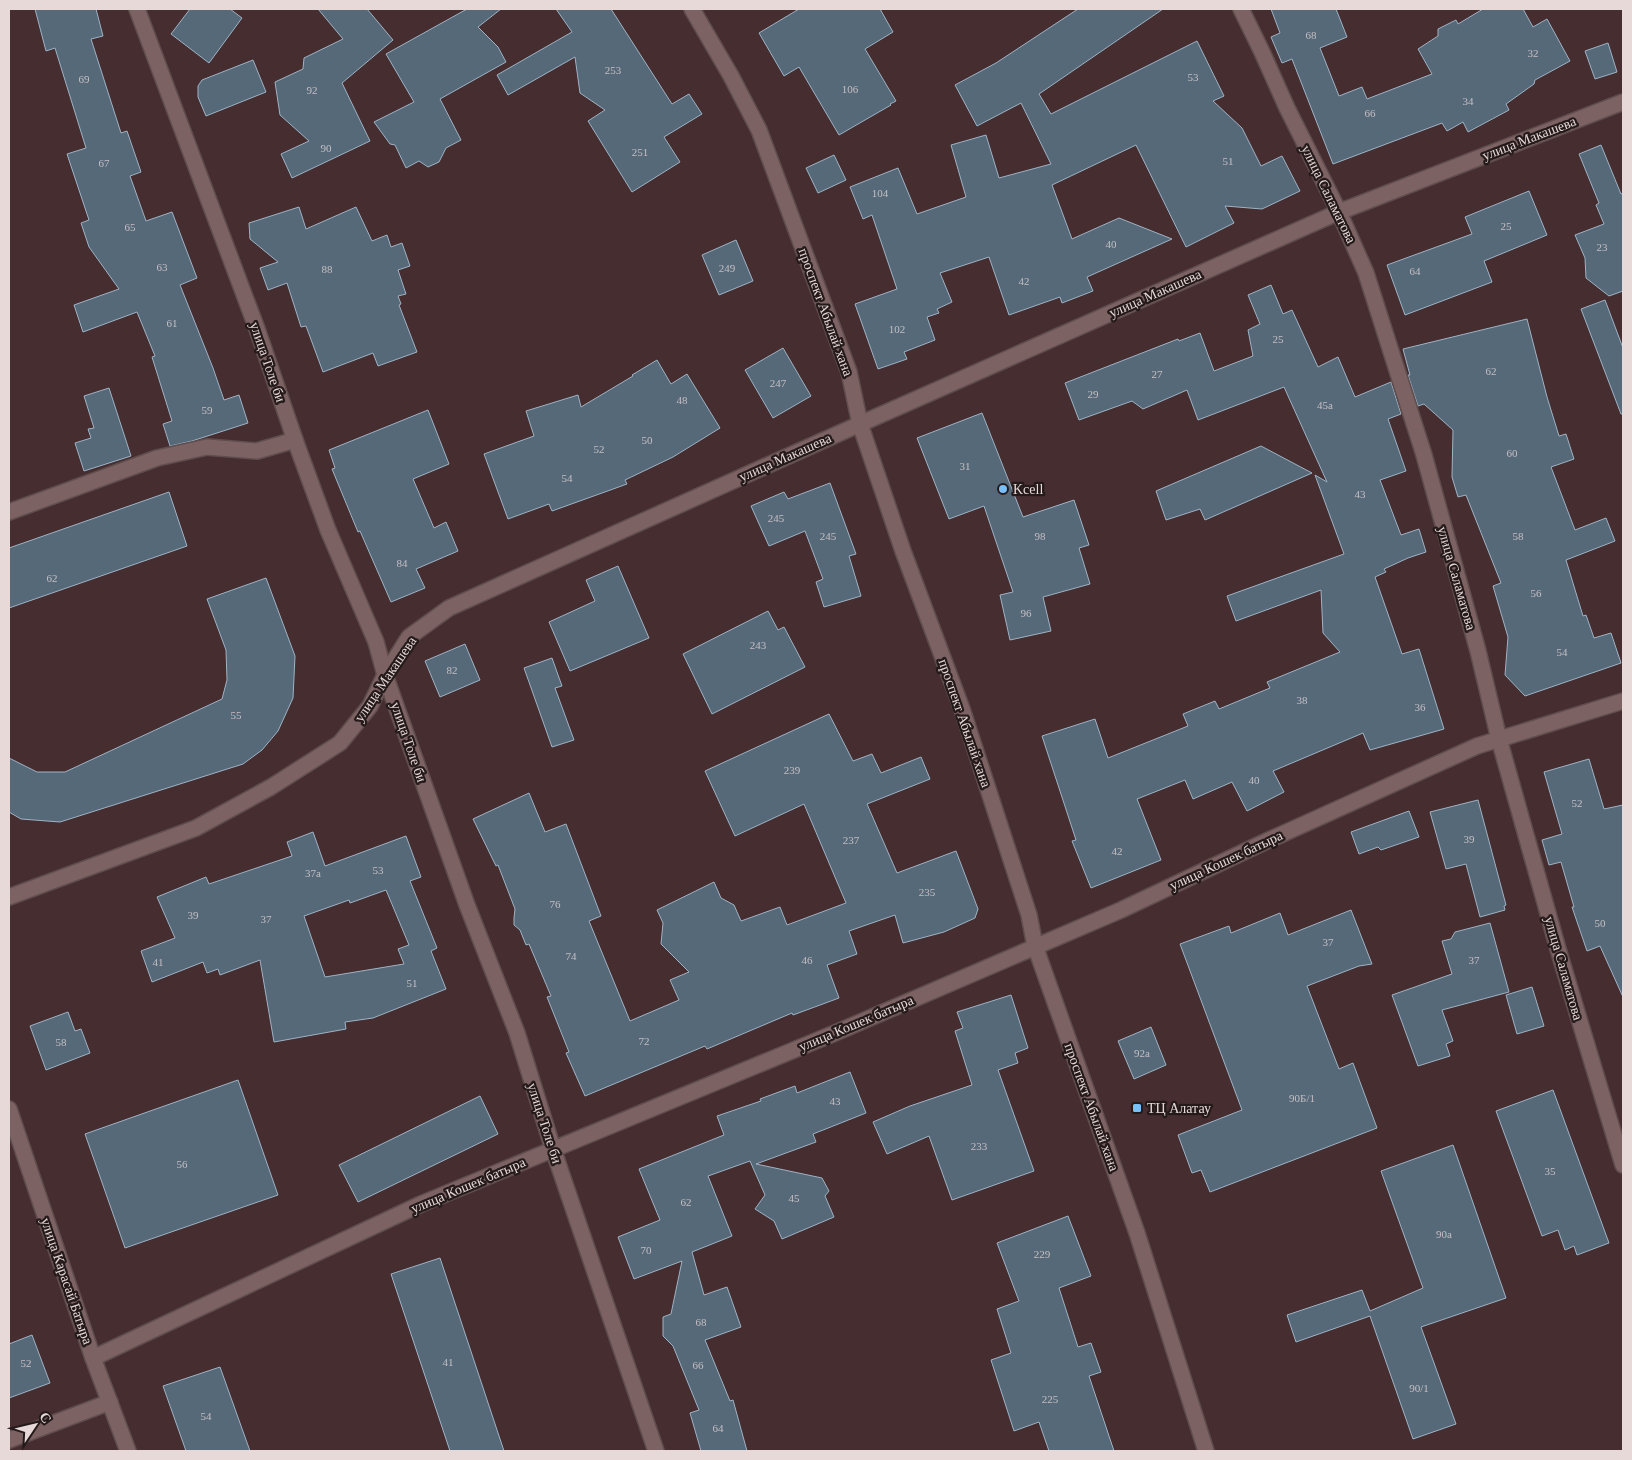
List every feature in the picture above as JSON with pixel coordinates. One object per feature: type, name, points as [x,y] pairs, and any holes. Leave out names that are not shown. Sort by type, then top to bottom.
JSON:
[{"type":"street","name":"улица Толе би","points":[[137,9],[257,329],[328,530],[376,642],[385,675],[467,905],[517,1033],[553,1148],[656,1451]]},
{"type":"street","name":"проспект Абылай хана","points":[[692,9],[726,67],[759,130],[849,372],[860,424],[903,551],[962,710],[1029,915],[1035,946],[1137,1233],[1206,1451]]},
{"type":"street","name":"улица Саламатова","points":[[1241,9],[1287,108],[1339,212],[1366,273],[1424,455],[1478,652],[1499,739],[1558,949],[1623,1165]]},
{"type":"street","name":"улица Макашева","points":[[9,897],[196,828],[271,787],[340,742],[370,706],[385,675],[410,637],[449,608],[1339,212],[1623,102]]},
{"type":"street","points":[[9,512],[157,458],[207,448],[257,452],[295,440]]},
{"type":"street","name":"улица Кошек батыра","points":[[93,1358],[421,1204],[835,1033],[1121,910],[1268,840],[1477,746],[1623,701]]},
{"type":"street","name":"улица Карасай Батыра","points":[[9,1110],[93,1358],[128,1451]]},
{"type":"street","points":[[9,1440],[110,1402]]},
{"type":"building","points":[[35,9],[96,9],[103,36],[91,39],[121,133],[127,131],[141,172],[130,176],[146,221],[172,212],[197,278],[180,285],[224,400],[239,395],[248,423],[170,446],[163,424],[172,421],[152,357],[155,356],[137,312],[83,332],[74,305],[119,289],[89,247],[81,223],[89,220],[67,154],[86,148],[55,48],[46,51]]},
{"type":"building","points":[[190,9],[230,9],[242,18],[209,63],[171,34]]},
{"type":"building","points":[[318,9],[367,9],[393,40],[342,83],[370,141],[292,178],[281,154],[309,141],[280,115],[275,82],[303,69],[304,58],[343,39]]},
{"type":"building","points":[[467,9],[501,9],[478,27],[498,47],[506,62],[440,99],[461,140],[446,148],[439,162],[428,167],[419,161],[406,168],[395,145],[390,144],[374,122],[414,102],[386,54]]},
{"type":"building","points":[[556,9],[611,9],[672,104],[689,94],[702,114],[664,137],[680,162],[632,192],[588,121],[605,110],[580,93],[575,57],[508,95],[497,75],[572,32]]},
{"type":"building","points":[[799,9],[880,9],[893,32],[865,49],[896,101],[839,135],[799,67],[784,76],[759,33]]},
{"type":"building","points":[[1078,9],[1163,9],[1039,94],[1051,114],[1197,41],[1224,96],[1213,101],[1242,128],[1261,166],[1282,156],[1300,191],[1262,209],[1225,206],[1234,223],[1186,247],[1136,145],[1052,185],[1072,239],[1119,218],[1172,239],[1087,277],[1093,291],[1062,303],[1060,297],[1009,315],[989,257],[940,273],[952,302],[937,309],[939,313],[927,317],[935,340],[904,352],[907,359],[878,369],[855,304],[897,289],[872,215],[863,219],[850,187],[898,168],[917,214],[966,197],[951,145],[986,135],[999,178],[1051,164],[1021,103],[977,126],[955,85],[996,63]]},
{"type":"building","points":[[1271,9],[1336,9],[1347,37],[1320,48],[1339,96],[1362,87],[1367,99],[1432,74],[1418,49],[1438,36],[1438,29],[1456,20],[1458,24],[1483,9],[1523,9],[1533,27],[1547,19],[1570,61],[1535,80],[1534,84],[1506,104],[1509,110],[1468,132],[1463,122],[1447,131],[1442,123],[1333,164],[1292,59],[1282,63],[1271,37],[1280,33]]},
{"type":"building","points":[[1608,43],[1617,72],[1595,79],[1585,51]]},
{"type":"building","points":[[253,60],[266,92],[206,116],[198,97],[198,86],[202,80]]},
{"type":"building","points":[[1601,145],[1621,194],[1623,193],[1623,291],[1609,296],[1586,278],[1585,258],[1575,235],[1604,224],[1596,205],[1599,203],[1579,154]]},
{"type":"building","points":[[834,155],[846,180],[818,193],[806,168]]},
{"type":"building","points":[[1529,191],[1547,235],[1484,261],[1492,282],[1405,315],[1387,265],[1472,234],[1465,217]]},
{"type":"building","points":[[299,207],[306,229],[356,207],[372,241],[387,235],[391,247],[402,243],[410,266],[398,270],[406,294],[398,296],[401,304],[399,305],[417,352],[378,366],[373,353],[323,372],[306,326],[301,327],[287,283],[268,290],[260,268],[278,262],[250,239],[249,223]]},
{"type":"building","points":[[736,240],[753,281],[719,295],[702,255]]},
{"type":"building","points":[[1271,285],[1283,314],[1292,310],[1318,367],[1338,357],[1355,397],[1391,382],[1401,414],[1388,419],[1406,471],[1380,480],[1401,535],[1419,529],[1426,552],[1384,569],[1386,572],[1375,577],[1402,654],[1419,649],[1444,729],[1370,750],[1363,733],[1273,771],[1284,792],[1247,811],[1232,782],[1193,799],[1185,780],[1137,799],[1161,860],[1091,888],[1072,841],[1076,840],[1042,736],[1095,719],[1108,758],[1188,726],[1183,714],[1215,701],[1219,709],[1270,688],[1267,682],[1340,652],[1323,633],[1321,590],[1236,621],[1227,596],[1344,554],[1315,475],[1327,482],[1284,387],[1198,420],[1187,390],[1143,409],[1132,401],[1079,420],[1065,383],[1178,339],[1179,341],[1200,333],[1214,371],[1253,356],[1248,330],[1260,324],[1248,295]]},
{"type":"building","points":[[1605,300],[1623,348],[1623,414],[1621,414],[1581,309]]},
{"type":"building","points":[[1527,319],[1559,436],[1566,434],[1574,459],[1551,467],[1575,530],[1606,518],[1615,541],[1566,560],[1583,616],[1586,615],[1594,638],[1611,633],[1621,663],[1525,696],[1505,675],[1508,637],[1493,586],[1501,583],[1466,495],[1458,497],[1452,477],[1453,430],[1424,404],[1418,406],[1408,375],[1410,375],[1403,349]]},
{"type":"building","points":[[783,348],[811,396],[773,418],[745,370]]},
{"type":"building","points":[[657,360],[671,384],[687,374],[720,428],[673,457],[625,480],[627,484],[552,511],[549,504],[508,519],[484,454],[534,436],[526,411],[578,395],[581,407]]},
{"type":"building","points":[[109,388],[131,456],[84,471],[75,443],[91,438],[88,429],[94,428],[84,396]]},
{"type":"building","points":[[428,410],[449,464],[413,479],[434,528],[446,522],[458,551],[416,569],[425,588],[391,602],[360,531],[358,532],[332,469],[335,468],[329,450]]},
{"type":"building","points":[[982,413],[1023,517],[1074,500],[1089,545],[1079,548],[1090,584],[1043,597],[1051,631],[1010,640],[1000,595],[1013,592],[984,506],[949,519],[917,438]]},
{"type":"building","points":[[1261,446],[1312,473],[1205,520],[1200,509],[1166,520],[1156,491]]},
{"type":"building","points":[[830,483],[856,554],[849,556],[861,596],[824,607],[816,582],[823,579],[805,531],[769,546],[751,506],[784,492],[788,499]]},
{"type":"building","points":[[169,492],[187,546],[9,608],[9,548]]},
{"type":"building","points":[[618,566],[649,638],[570,671],[549,622],[595,601],[586,580]]},
{"type":"building","points":[[266,578],[295,656],[293,698],[278,731],[262,750],[243,764],[60,822],[21,819],[9,812],[9,758],[37,772],[65,772],[222,699],[227,680],[226,650],[207,599]]},
{"type":"building","points":[[768,611],[778,630],[784,627],[805,667],[712,714],[683,654]]},
{"type":"building","points":[[465,644],[480,680],[440,697],[425,661]]},
{"type":"building","points":[[552,658],[562,686],[555,688],[574,740],[552,747],[524,668]]},
{"type":"building","points":[[829,714],[853,761],[872,754],[881,773],[921,757],[930,779],[867,804],[897,873],[956,851],[978,909],[975,918],[944,932],[903,943],[895,915],[849,931],[857,954],[827,965],[839,998],[793,1015],[792,1013],[707,1049],[705,1046],[585,1096],[566,1053],[569,1052],[547,997],[551,996],[529,944],[526,945],[520,930],[514,925],[515,909],[498,865],[496,866],[473,819],[529,793],[545,832],[566,824],[601,916],[589,921],[630,1021],[679,1000],[670,980],[689,972],[661,944],[663,923],[657,910],[714,882],[721,898],[734,905],[741,921],[780,907],[787,925],[846,903],[804,804],[735,836],[705,771]]},
{"type":"building","points":[[1589,759],[1604,809],[1623,805],[1623,997],[1600,946],[1587,951],[1572,907],[1574,907],[1561,862],[1549,865],[1542,840],[1562,834],[1544,772]]},
{"type":"building","points":[[1478,800],[1506,905],[1504,906],[1505,910],[1480,917],[1466,864],[1446,869],[1430,812]]},
{"type":"building","points":[[1409,811],[1419,837],[1381,850],[1378,847],[1359,854],[1351,832]]},
{"type":"building","points":[[313,832],[325,866],[406,836],[421,877],[410,881],[437,948],[431,951],[446,989],[373,1018],[345,1022],[346,1029],[274,1042],[260,960],[220,975],[218,969],[207,973],[203,962],[152,982],[141,951],[175,938],[157,897],[206,877],[209,884],[292,856],[287,842]],"holes":[[[386,890],[409,945],[398,949],[404,964],[325,977],[304,916],[349,900],[350,903]]]},
{"type":"building","points":[[1351,910],[1372,964],[1359,966],[1307,986],[1339,1069],[1353,1063],[1377,1128],[1210,1192],[1201,1170],[1192,1173],[1178,1135],[1242,1110],[1180,944],[1229,926],[1231,933],[1280,913],[1288,935]]},
{"type":"building","points":[[1490,923],[1509,992],[1442,1010],[1453,1041],[1446,1044],[1450,1056],[1418,1066],[1392,995],[1452,974],[1442,941],[1451,939],[1455,932]]},
{"type":"building","points":[[1532,987],[1544,1026],[1517,1034],[1506,995]]},
{"type":"building","points":[[1011,995],[1028,1048],[1015,1053],[1018,1063],[998,1070],[1034,1171],[952,1200],[929,1136],[887,1154],[873,1122],[910,1106],[972,1085],[955,1031],[963,1028],[957,1012]]},
{"type":"building","points":[[68,1012],[75,1031],[81,1029],[90,1053],[46,1070],[30,1026]]},
{"type":"building","points":[[1151,1027],[1166,1065],[1134,1079],[1118,1041]]},
{"type":"building","points":[[850,1072],[866,1113],[813,1134],[816,1142],[756,1164],[822,1178],[829,1191],[825,1196],[834,1217],[782,1239],[774,1221],[755,1209],[765,1195],[750,1161],[708,1176],[732,1236],[692,1252],[704,1295],[727,1287],[741,1327],[705,1340],[730,1401],[733,1400],[747,1451],[701,1451],[690,1413],[699,1410],[673,1346],[663,1336],[663,1317],[671,1314],[682,1261],[634,1279],[618,1237],[660,1220],[639,1169],[724,1135],[717,1116],[761,1101],[760,1099],[795,1086],[797,1093]]},
{"type":"building","points":[[238,1080],[278,1195],[125,1248],[85,1134]]},
{"type":"building","points":[[1553,1090],[1609,1243],[1577,1255],[1574,1246],[1565,1250],[1558,1230],[1542,1236],[1496,1111]]},
{"type":"building","points":[[480,1096],[498,1134],[358,1202],[339,1165]]},
{"type":"building","points":[[1453,1145],[1506,1298],[1421,1327],[1456,1424],[1413,1439],[1370,1316],[1296,1342],[1287,1315],[1362,1290],[1370,1311],[1423,1288],[1381,1171]]},
{"type":"building","points":[[1068,1216],[1091,1276],[1059,1288],[1078,1347],[1091,1343],[1101,1372],[1089,1376],[1114,1451],[1049,1451],[1039,1422],[1014,1431],[991,1360],[1011,1353],[997,1309],[1019,1301],[997,1243]]},
{"type":"building","points":[[440,1258],[504,1451],[450,1451],[391,1274]]},
{"type":"building","points":[[32,1335],[50,1383],[9,1398],[9,1344]]},
{"type":"building","points":[[220,1367],[250,1451],[186,1451],[163,1386]]},
{"type":"place","name":"Kcell","points":[[1003,489]]},
{"type":"place","name":"ТЦ Алатау","points":[[1137,1108]]}]
